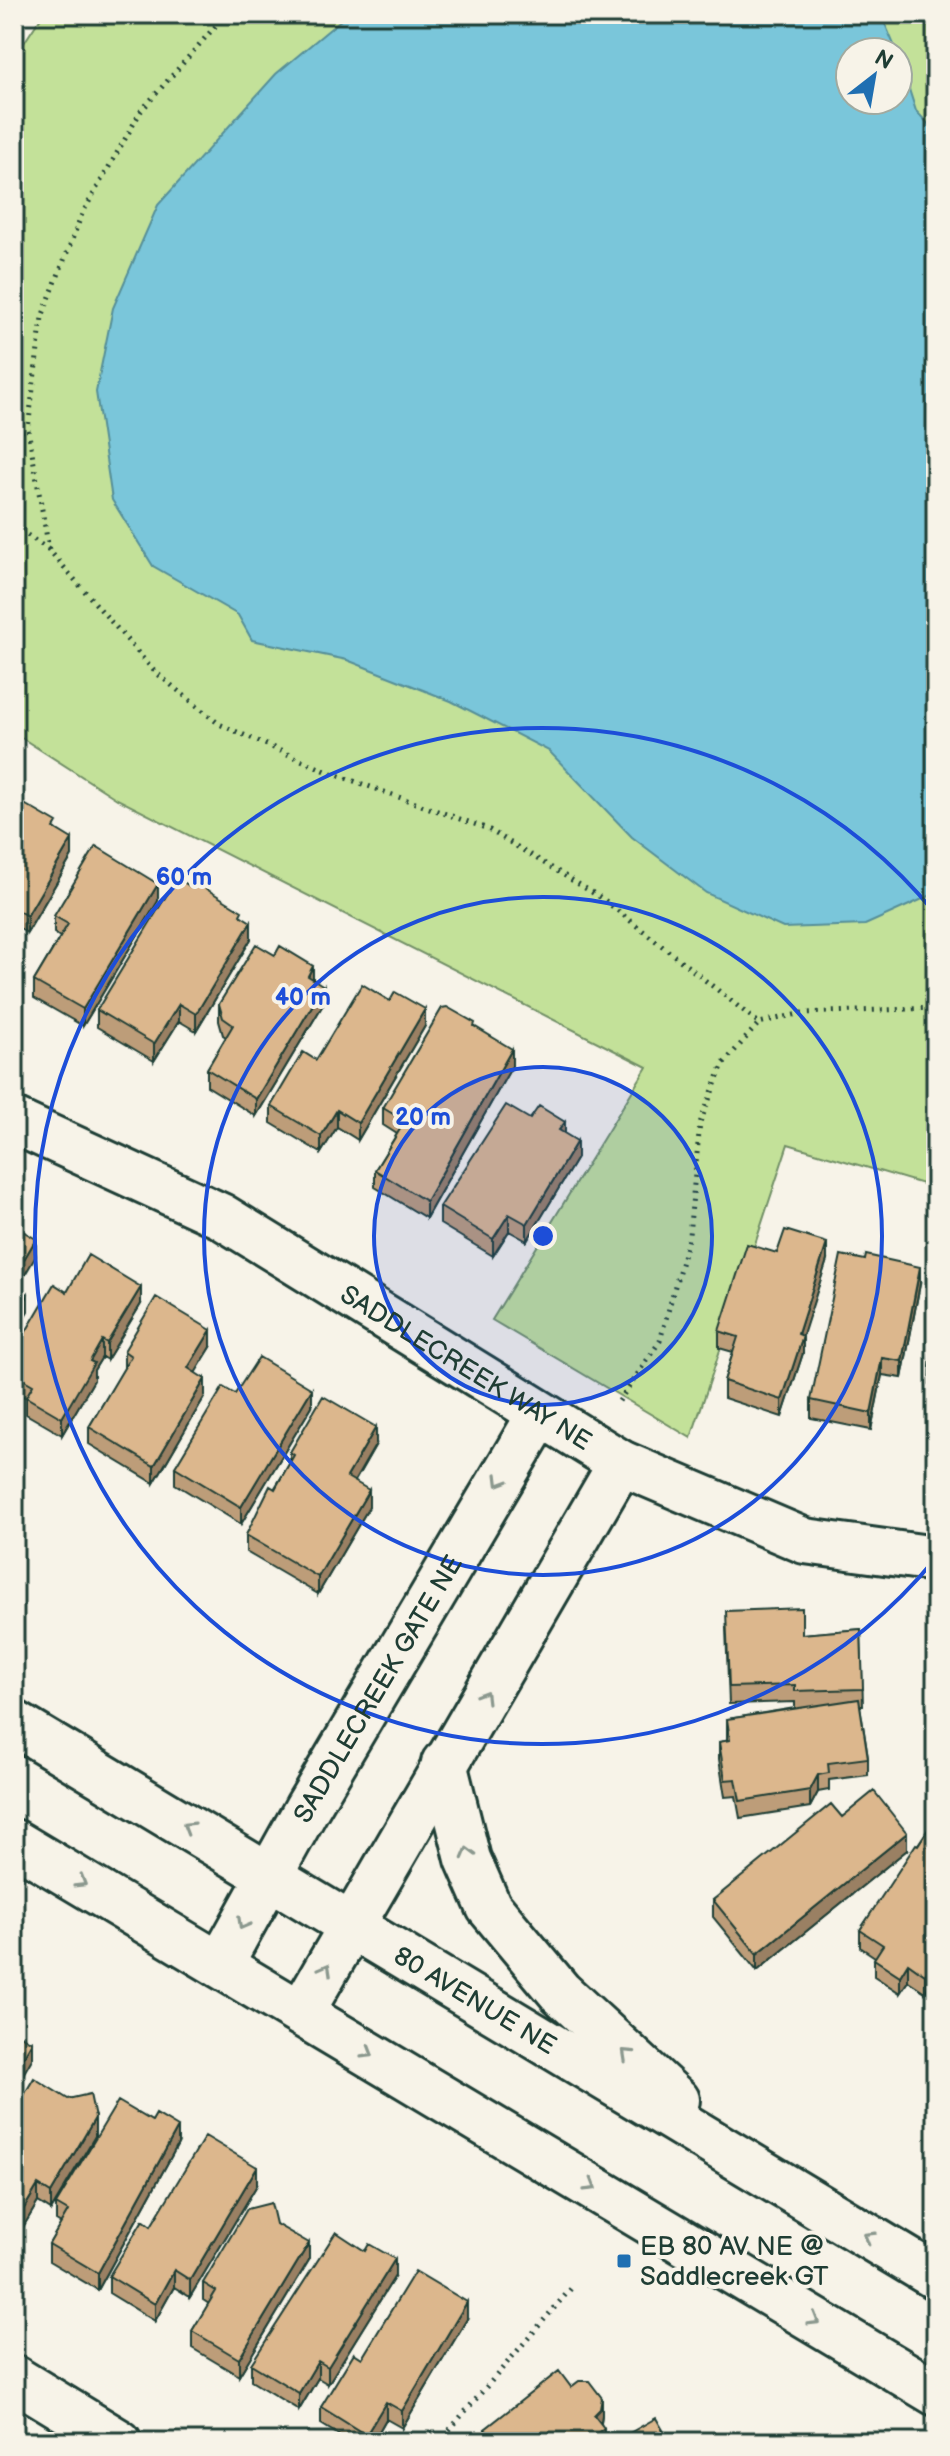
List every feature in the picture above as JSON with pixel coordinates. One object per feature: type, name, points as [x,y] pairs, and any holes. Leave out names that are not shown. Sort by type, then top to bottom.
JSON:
[{"type":"main road","name":"SADDLECREEK WAY NE","points":[[14,1121],[221,1216],[621,1463],[805,1541],[936,1559]]},
{"type":"main road","name":"SADDLECREEK GATE NE","points":[[220,1965],[540,1414]]},
{"type":"main road","points":[[301,2013],[621,1463]]},
{"type":"main road","name":"80 AVENUE NE","points":[[14,1723],[936,2277]]},
{"type":"main road","points":[[444,1763],[468,1859],[489,1907],[560,1992],[746,2164]]},
{"type":"main road","points":[[14,1842],[936,2393]]},
{"type":"main road","points":[[14,2378],[119,2442]]},
{"type":"path","points":[[49,550],[28,429],[42,317],[82,214],[141,111],[226,14]]},
{"type":"path","points":[[14,434],[28,429]]},
{"type":"path","points":[[14,526],[49,550],[154,671],[219,724],[326,771],[488,829],[603,899],[759,1023]]},
{"type":"path","points":[[621,1463],[615,1407],[660,1341],[689,1235],[700,1123],[723,1064],[759,1023],[802,1013],[936,1008]]},
{"type":"path","points":[[439,2442],[574,2285]]},
{"type":"green space","points":[[43,14],[936,14],[936,1188],[788,1144],[691,1438],[492,1320],[647,1067],[117,799],[14,733],[14,58]]},
{"type":"water","points":[[348,14],[881,14],[890,36],[834,36],[834,116],[914,116],[914,105],[936,132],[936,893],[865,925],[783,928],[706,893],[632,837],[549,751],[451,701],[347,660],[252,640],[238,615],[153,566],[112,500],[96,392],[113,308],[158,205],[276,74]]},
{"type":"building","points":[[14,798],[57,823],[54,828],[72,839],[27,916],[14,908]]},
{"type":"building","points":[[96,846],[158,884],[83,1009],[34,981],[68,924],[54,916]]},
{"type":"building","points":[[177,878],[191,887],[195,882],[242,911],[240,915],[251,922],[196,1014],[179,1004],[154,1044],[97,1010]]},
{"type":"building","points":[[256,944],[275,955],[280,946],[313,966],[308,976],[324,986],[256,1099],[207,1069],[233,1025],[223,1018],[219,1004]]},
{"type":"building","points":[[362,984],[390,1001],[395,992],[425,1009],[358,1123],[337,1110],[321,1136],[271,1106],[303,1052],[316,1060]]},
{"type":"building","points":[[447,1007],[512,1049],[426,1201],[375,1170],[405,1121],[383,1108],[442,1008]]},
{"type":"building","points":[[506,1105],[530,1119],[539,1106],[565,1122],[559,1130],[577,1141],[527,1224],[509,1214],[493,1239],[440,1207]]},
{"type":"building","points":[[14,1226],[36,1239],[14,1276]]},
{"type":"building","points":[[785,1230],[827,1243],[798,1334],[803,1336],[782,1400],[724,1381],[738,1337],[719,1331],[747,1244],[777,1253]]},
{"type":"building","points":[[88,1255],[141,1287],[107,1343],[102,1340],[90,1361],[94,1363],[62,1418],[26,1397],[33,1385],[14,1374],[14,1352],[54,1284],[67,1292]]},
{"type":"building","points":[[841,1255],[865,1260],[866,1255],[920,1267],[902,1361],[882,1358],[871,1413],[811,1400]]},
{"type":"building","points":[[935,1261],[936,1367],[930,1367]]},
{"type":"building","points":[[14,1286],[28,1294],[14,1318]]},
{"type":"building","points":[[156,1297],[211,1330],[188,1368],[205,1379],[154,1466],[89,1427],[131,1356],[124,1351]]},
{"type":"building","points":[[259,1357],[312,1389],[241,1507],[175,1467],[223,1387],[235,1394]]},
{"type":"building","points":[[323,1396],[376,1427],[347,1477],[369,1490],[318,1577],[246,1535],[270,1486],[275,1489],[294,1455],[290,1452]]},
{"type":"building","points":[[802,1608],[802,1634],[861,1629],[863,1689],[795,1691],[795,1685],[729,1687],[726,1611]]},
{"type":"building","points":[[859,1699],[868,1758],[828,1763],[829,1773],[818,1775],[810,1790],[740,1801],[736,1779],[725,1780],[719,1742],[730,1740],[727,1719]]},
{"type":"building","points":[[874,1791],[907,1833],[757,1954],[713,1900],[831,1804],[842,1817]]},
{"type":"building","points":[[927,1831],[936,1837],[936,1959],[925,1975],[908,1963],[900,1976],[874,1959],[883,1945],[860,1930]]},
{"type":"building","points":[[14,2031],[32,2042],[14,2073]]},
{"type":"building","points":[[34,2078],[68,2099],[90,2094],[95,2118],[51,2193],[38,2185],[14,2225],[14,2112]]},
{"type":"building","points":[[118,2101],[152,2121],[156,2114],[178,2127],[98,2273],[49,2244],[68,2211],[56,2204]]},
{"type":"building","points":[[205,2136],[257,2167],[190,2280],[174,2270],[155,2304],[109,2276],[143,2220],[151,2226]]},
{"type":"building","points":[[271,2203],[276,2224],[309,2243],[239,2359],[192,2331],[216,2291],[203,2283],[247,2209]]},
{"type":"building","points":[[336,2232],[365,2251],[369,2244],[395,2259],[328,2367],[318,2361],[299,2393],[251,2364]]},
{"type":"building","points":[[415,2271],[467,2302],[402,2411],[386,2402],[366,2435],[321,2407],[354,2353],[362,2358]]},
{"type":"building","points":[[559,2371],[571,2387],[579,2381],[589,2381],[602,2398],[600,2409],[594,2415],[604,2428],[586,2442],[493,2442],[485,2429]]},
{"type":"building","points":[[656,2418],[670,2442],[614,2442]]},
{"type":"place","name":"EB 80 AV NE @ Saddlecreek GT","points":[[624,2261]]}]
